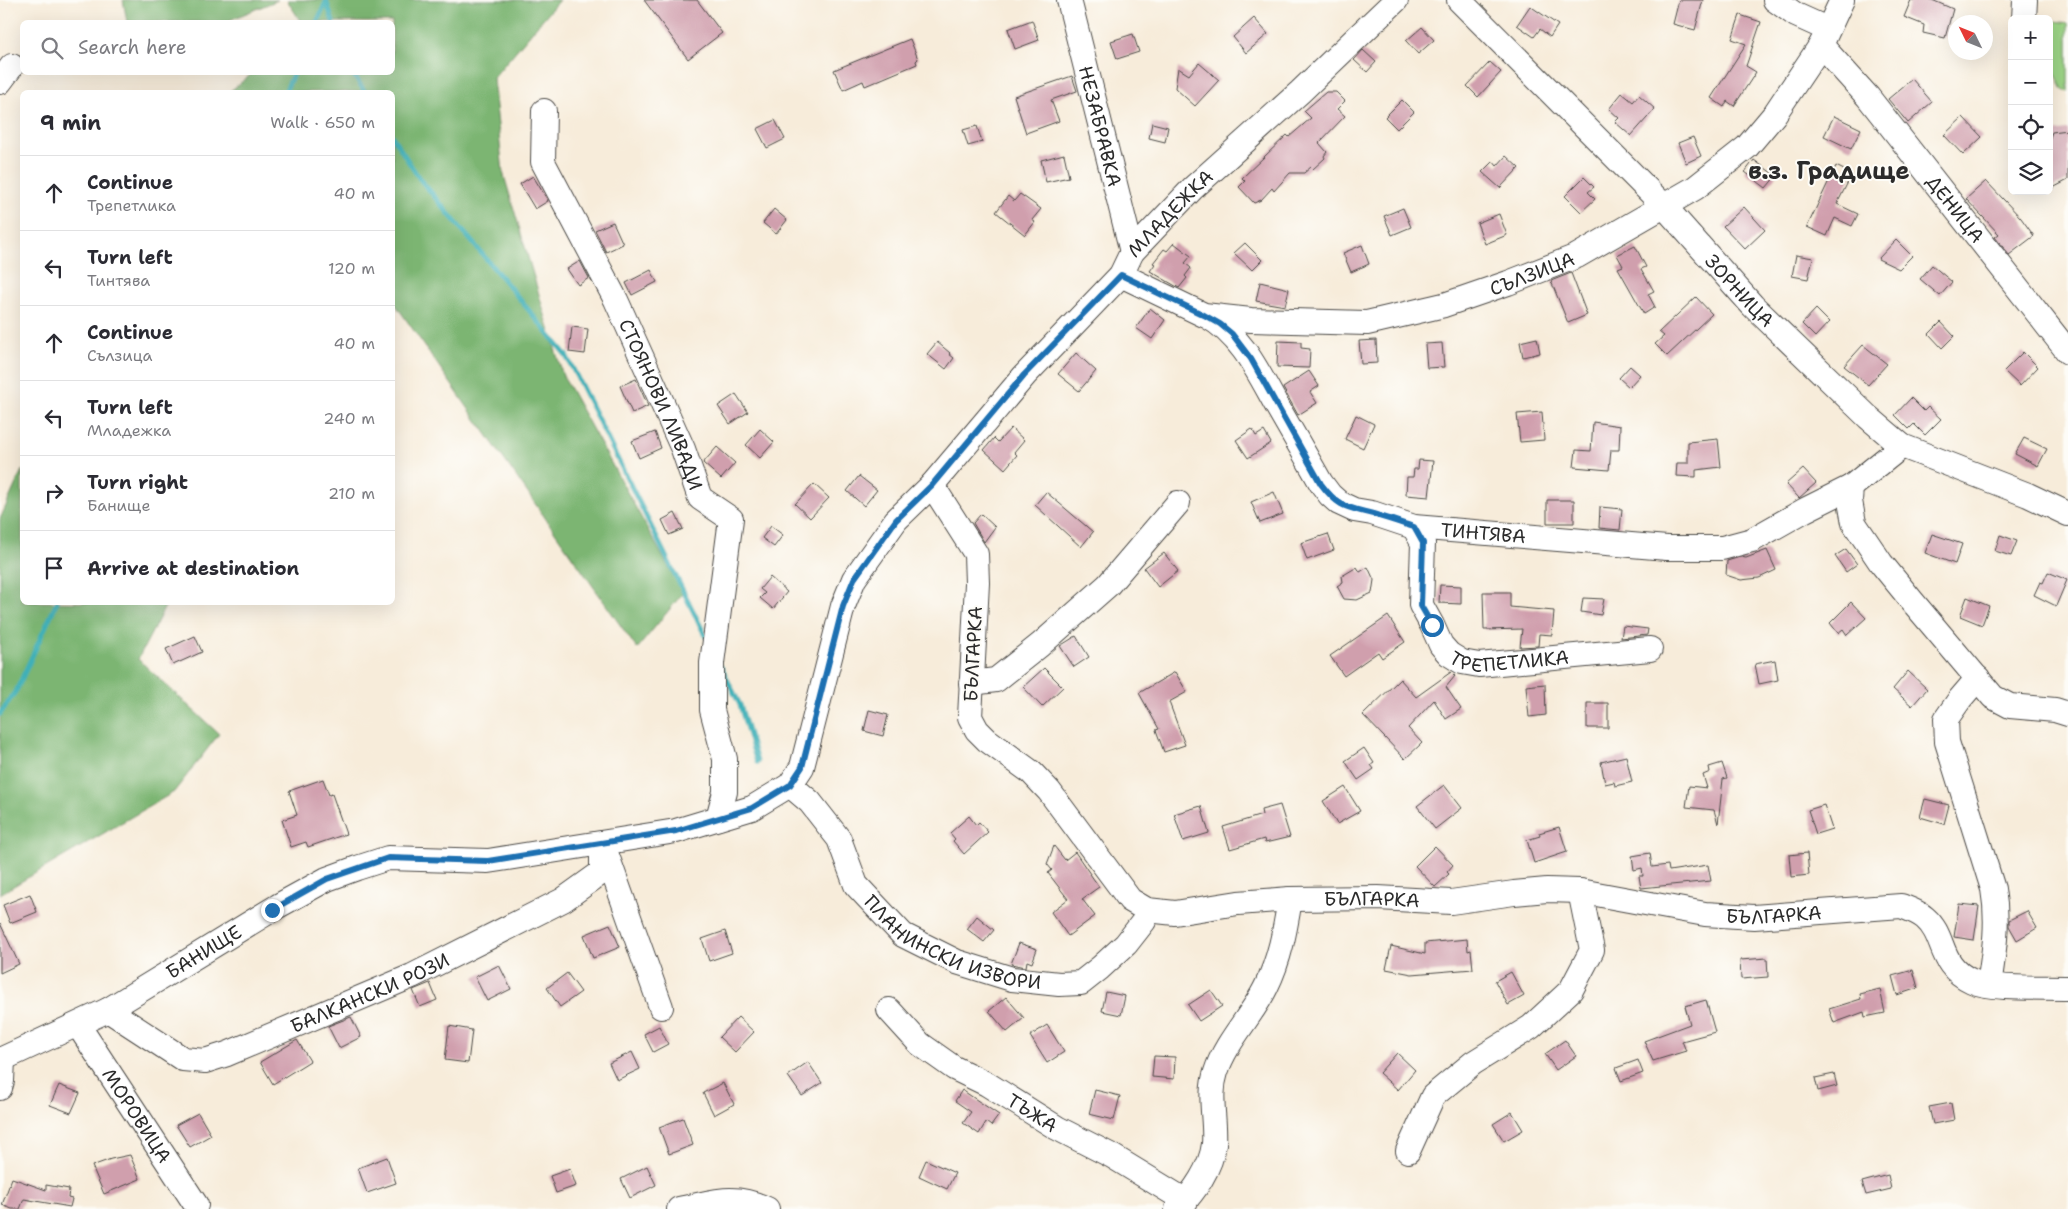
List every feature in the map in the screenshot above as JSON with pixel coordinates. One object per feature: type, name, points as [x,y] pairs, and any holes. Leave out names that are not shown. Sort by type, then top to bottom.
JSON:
[{"type":"street","name":"НЕЗАБРАВКА","points":[[1069,0],[1132,252]]},
{"type":"street","name":"МЛАДЕЖКА","points":[[790,785],[802,767],[843,606],[854,579],[896,520],[932,485],[1024,375],[1121,275],[1132,252],[1193,188],[1300,92],[1396,0]]},
{"type":"street","name":"ЗОРНИЦА","points":[[1459,0],[1664,206],[1753,306],[1902,446],[2028,495],[2068,514]]},
{"type":"street","name":"ДЕНИЦА","points":[[1776,0],[1824,37],[1868,97],[2068,352]]},
{"type":"street","name":"СЪЛЗИЦА","points":[[1121,275],[1204,315],[1251,320],[1366,322],[1444,305],[1508,283],[1577,256],[1695,188],[1747,147],[1774,114],[1824,37],[1842,0]]},
{"type":"street","points":[[2024,15],[2025,0]]},
{"type":"street","name":"СТОЯНОВИ ЛИВАДИ","points":[[544,111],[543,162],[616,300],[683,449],[700,498],[731,519],[712,662],[712,710],[725,759],[725,792],[718,818]]},
{"type":"street","name":"ТИНТЯВА","points":[[1204,315],[1220,324],[1243,347],[1330,495],[1339,503],[1354,510],[1372,513],[1414,527],[1666,548],[1722,548],[1752,540],[1851,487],[1902,446]]},
{"type":"street","name":"БЪЛГАРКА","points":[[932,485],[976,554],[977,583],[970,717],[977,730],[987,740],[1031,772],[1049,791],[1130,900],[1147,910],[1175,913],[1238,903],[1290,899],[1378,898],[1451,902],[1530,891],[1580,891],[1705,914],[1754,917],[1901,906],[1914,910],[1926,918],[1950,965],[1974,982],[1989,986],[2068,988]]},
{"type":"street","points":[[1851,487],[1850,501],[1854,523],[1887,570],[1993,697],[2010,706],[2055,710],[2068,714]]},
{"type":"street","points":[[971,683],[996,680],[1054,633],[1108,585],[1178,503]]},
{"type":"street","name":"ТРЕПЕТЛИКА","points":[[1414,527],[1423,543],[1421,606],[1441,646],[1462,662],[1479,666],[1650,649]]},
{"type":"street","points":[[1978,678],[1946,719],[1946,742],[1988,872],[1997,913],[1995,949],[1989,986]]},
{"type":"street","name":"БАНИЩЕ","points":[[2,1060],[108,1010],[278,906],[327,879],[357,868],[388,858],[488,861],[676,831],[752,808],[790,785]]},
{"type":"street","name":"ПЛАНИНСКИ ИЗВОРИ","points":[[790,785],[810,802],[839,839],[856,885],[903,935],[957,962],[1012,979],[1059,984],[1081,983],[1126,944],[1144,920],[1147,910]]},
{"type":"street","points":[[602,844],[660,1007]]},
{"type":"street","name":"БАЛКАНСКИ РОЗИ","points":[[108,1010],[183,1059],[205,1061],[227,1054],[412,976],[564,900],[602,872],[602,844]]},
{"type":"street","points":[[1408,1151],[1433,1096],[1473,1063],[1531,1027],[1571,990],[1592,950],[1580,891]]},
{"type":"street","points":[[1181,1205],[1201,1180],[1209,1164],[1214,1144],[1212,1086],[1217,1070],[1266,987],[1283,943],[1290,899]]},
{"type":"street","name":"ТЪЖА","points":[[889,1010],[920,1044],[954,1068],[988,1084],[1057,1128],[1112,1156],[1181,1205]]},
{"type":"street","name":"МОРОВИЦА","points":[[78,1025],[196,1205]]},
{"type":"street","points":[[0,1088],[2,1060]]},
{"type":"street","points":[[679,1209],[734,1199],[750,1202],[767,1209]]},
{"type":"green space","points":[[123,0],[278,0],[230,20],[127,20]]},
{"type":"green space","points":[[287,0],[559,0],[493,78],[503,172],[563,376],[683,593],[637,649],[395,304],[395,90],[232,90],[250,75],[395,75],[395,20],[300,20]]},
{"type":"green space","points":[[2053,21],[2068,23],[2068,92],[2063,90],[2053,68]]},
{"type":"green space","points":[[20,474],[20,605],[166,605],[138,659],[219,734],[174,792],[0,894],[0,519]]},
{"type":"building","points":[[644,0],[697,0],[722,33],[688,59]]},
{"type":"building","points":[[1679,0],[1703,0],[1695,30],[1673,24]]},
{"type":"building","points":[[1911,0],[1932,0],[1953,9],[1951,15],[1948,15],[1948,27],[1945,38],[1923,33],[1924,25],[1904,17]]},
{"type":"building","points":[[1530,6],[1558,25],[1550,37],[1540,29],[1534,37],[1517,25]]},
{"type":"building","points":[[1740,15],[1761,22],[1746,66],[1756,72],[1734,106],[1727,101],[1724,107],[1711,98],[1746,44],[1732,39]]},
{"type":"building","points":[[1254,18],[1268,34],[1246,53],[1233,37]]},
{"type":"building","points":[[1032,20],[1039,40],[1015,49],[1008,29]]},
{"type":"building","points":[[1422,27],[1434,40],[1418,54],[1406,41]]},
{"type":"building","points":[[1133,34],[1139,52],[1117,59],[1111,41]]},
{"type":"building","points":[[910,39],[918,59],[916,61],[917,64],[865,86],[863,81],[843,90],[834,70]]},
{"type":"building","points":[[1363,50],[1376,62],[1367,72],[1354,60]]},
{"type":"building","points":[[1490,62],[1501,72],[1478,97],[1467,86]]},
{"type":"building","points":[[1199,63],[1219,80],[1195,106],[1175,88],[1178,68],[1189,75]]},
{"type":"building","points":[[1072,76],[1077,91],[1051,100],[1059,121],[1026,133],[1014,96]]},
{"type":"building","points":[[1912,79],[1932,102],[1908,123],[1888,99]]},
{"type":"building","points":[[1326,92],[1336,92],[1345,101],[1337,109],[1345,116],[1319,143],[1327,152],[1324,156],[1325,158],[1313,169],[1311,167],[1304,173],[1290,173],[1274,191],[1272,188],[1261,200],[1254,203],[1239,187],[1245,181],[1242,178],[1287,135],[1289,137],[1311,118],[1304,111]]},
{"type":"building","points":[[1622,93],[1633,102],[1639,95],[1655,109],[1631,136],[1615,122],[1619,118],[1609,109]]},
{"type":"building","points":[[1402,100],[1414,112],[1397,129],[1385,117]]},
{"type":"building","points":[[1834,116],[1861,129],[1851,149],[1824,136]]},
{"type":"building","points":[[1963,117],[1982,137],[1963,155],[1944,135]]},
{"type":"building","points":[[775,120],[785,139],[767,148],[757,129]]},
{"type":"building","points":[[1152,123],[1168,127],[1165,142],[1149,138]]},
{"type":"building","points":[[977,126],[982,142],[968,146],[963,130]]},
{"type":"building","points":[[2068,130],[2068,180],[2053,188],[2053,150],[2053,132]]},
{"type":"building","points":[[1693,137],[1701,156],[1686,163],[1678,143]]},
{"type":"building","points":[[1064,154],[1069,177],[1046,182],[1041,160]]},
{"type":"building","points":[[1506,156],[1519,168],[1500,188],[1482,172],[1493,161],[1497,166]]},
{"type":"building","points":[[1754,160],[1776,176],[1766,188],[1745,172]]},
{"type":"building","points":[[1836,166],[1852,174],[1837,204],[1858,214],[1852,226],[1835,218],[1827,236],[1807,227]]},
{"type":"building","points":[[533,176],[548,201],[535,209],[520,184]]},
{"type":"building","points":[[1584,177],[1594,187],[1588,192],[1595,199],[1581,212],[1565,196]]},
{"type":"building","points":[[1986,181],[2021,218],[2034,236],[2009,255],[1995,237],[1999,234],[1966,199]]},
{"type":"building","points":[[1020,194],[1041,209],[1032,220],[1035,222],[1025,235],[996,212],[1008,196],[1014,201]]},
{"type":"building","points":[[1744,207],[1765,230],[1745,249],[1723,226]]},
{"type":"building","points":[[1403,208],[1411,227],[1392,235],[1384,216]]},
{"type":"building","points":[[774,209],[787,220],[776,234],[763,223]]},
{"type":"building","points":[[1499,214],[1507,235],[1485,244],[1477,223]]},
{"type":"building","points":[[613,222],[623,244],[606,252],[595,230]]},
{"type":"building","points":[[1896,240],[1912,256],[1899,269],[1878,259]]},
{"type":"building","points":[[1174,243],[1191,256],[1185,263],[1191,268],[1185,276],[1187,278],[1179,288],[1150,271],[1155,264],[1153,263],[1164,249],[1167,251]]},
{"type":"building","points":[[1245,243],[1262,260],[1252,270],[1234,253]]},
{"type":"building","points":[[1362,245],[1369,264],[1351,272],[1343,253]]},
{"type":"building","points":[[1635,246],[1646,267],[1641,269],[1654,291],[1648,294],[1655,307],[1644,314],[1618,268],[1623,266],[1617,255]]},
{"type":"building","points":[[1796,255],[1813,258],[1808,279],[1792,276]]},
{"type":"building","points":[[580,261],[589,278],[578,285],[567,269]]},
{"type":"building","points":[[1932,265],[1952,282],[1940,296],[1920,279]]},
{"type":"building","points":[[651,270],[657,282],[632,295],[626,283]]},
{"type":"building","points":[[1571,273],[1587,315],[1568,323],[1551,281]]},
{"type":"building","points":[[1260,282],[1289,289],[1285,306],[1256,301]]},
{"type":"building","points":[[1696,297],[1712,314],[1667,356],[1655,344],[1664,336],[1659,332]]},
{"type":"building","points":[[1150,308],[1165,320],[1152,339],[1136,328]]},
{"type":"building","points":[[1816,309],[1829,322],[1815,337],[1802,324]]},
{"type":"building","points":[[1941,322],[1954,336],[1942,348],[1929,334]]},
{"type":"building","points":[[572,327],[588,329],[585,354],[569,352]]},
{"type":"building","points":[[1537,338],[1540,353],[1523,357],[1520,342]]},
{"type":"building","points":[[1376,340],[1377,363],[1361,364],[1359,341]]},
{"type":"building","points":[[1278,341],[1301,342],[1301,348],[1310,349],[1309,368],[1277,367]]},
{"type":"building","points":[[937,342],[954,358],[946,369],[927,354]]},
{"type":"building","points":[[1442,343],[1444,367],[1427,368],[1425,344]]},
{"type":"building","points":[[1863,345],[1887,364],[1868,385],[1844,366]]},
{"type":"building","points":[[2023,352],[2038,367],[2020,386],[2004,371]]},
{"type":"building","points":[[1076,353],[1096,371],[1079,391],[1058,374]]},
{"type":"building","points":[[1630,366],[1640,375],[1629,387],[1619,378]]},
{"type":"building","points":[[1309,371],[1319,386],[1310,392],[1317,403],[1298,415],[1283,388]]},
{"type":"building","points":[[636,379],[648,406],[632,413],[620,386]]},
{"type":"building","points":[[736,394],[748,412],[730,424],[718,406]]},
{"type":"building","points":[[1911,398],[1924,411],[1928,407],[1941,419],[1925,435],[1914,424],[1909,429],[1895,415]]},
{"type":"building","points":[[1542,412],[1544,440],[1520,442],[1517,414]]},
{"type":"building","points":[[1356,415],[1374,424],[1363,448],[1345,439]]},
{"type":"building","points":[[1593,422],[1620,426],[1619,450],[1611,450],[1609,470],[1574,467],[1576,450],[1591,451]]},
{"type":"building","points":[[1011,428],[1024,440],[1014,452],[1017,455],[1005,469],[984,450],[994,438],[998,442]]},
{"type":"building","points":[[760,429],[774,442],[760,458],[746,445]]},
{"type":"building","points":[[1252,429],[1256,436],[1264,431],[1271,443],[1248,458],[1236,440]]},
{"type":"building","points":[[655,432],[661,448],[639,458],[632,441]]},
{"type":"building","points":[[2024,438],[2047,449],[2038,466],[2015,454]]},
{"type":"building","points":[[1718,439],[1721,467],[1696,470],[1696,477],[1676,476],[1677,463],[1688,463],[1688,442]]},
{"type":"building","points":[[717,447],[735,463],[721,479],[703,463]]},
{"type":"building","points":[[1419,460],[1433,461],[1429,497],[1406,495],[1407,477],[1413,477],[1414,469],[1418,469]]},
{"type":"building","points":[[1803,469],[1816,483],[1799,498],[1786,484]]},
{"type":"building","points":[[859,476],[877,490],[864,506],[847,491]]},
{"type":"building","points":[[814,484],[829,498],[810,518],[795,504]]},
{"type":"building","points":[[1046,492],[1093,532],[1081,547],[1035,505]]},
{"type":"building","points":[[1274,492],[1283,514],[1260,523],[1251,502]]},
{"type":"building","points":[[1547,500],[1574,500],[1574,523],[1547,523]]},
{"type":"building","points":[[1600,507],[1622,509],[1620,530],[1599,528]]},
{"type":"building","points":[[675,513],[683,529],[669,535],[662,520]]},
{"type":"building","points":[[981,514],[995,527],[984,542],[973,523]]},
{"type":"building","points":[[771,526],[783,535],[774,547],[762,538]]},
{"type":"building","points":[[1328,534],[1334,550],[1307,560],[1301,543]]},
{"type":"building","points":[[1932,534],[1962,544],[1955,564],[1925,553]]},
{"type":"building","points":[[2000,535],[2017,541],[2011,556],[1995,551]]},
{"type":"building","points":[[1846,549],[1857,564],[1846,572],[1835,556]]},
{"type":"building","points":[[1767,550],[1776,570],[1759,578],[1741,580],[1726,575],[1727,561],[1740,557],[1746,558]]},
{"type":"building","points":[[1164,553],[1178,571],[1158,587],[1144,568]]},
{"type":"building","points":[[1357,567],[1360,572],[1368,567],[1374,580],[1372,593],[1357,600],[1344,599],[1337,586],[1343,582],[1342,576]]},
{"type":"building","points":[[2048,572],[2067,580],[2056,606],[2034,595],[2040,582],[2043,583]]},
{"type":"building","points":[[770,577],[787,592],[773,609],[760,598],[765,593],[760,589]]},
{"type":"building","points":[[1440,585],[1461,586],[1461,604],[1439,603]]},
{"type":"building","points":[[1483,592],[1510,592],[1510,607],[1554,611],[1552,635],[1539,634],[1538,646],[1520,647],[1522,629],[1484,630]]},
{"type":"building","points":[[1967,597],[1989,606],[1982,625],[1960,616]]},
{"type":"building","points":[[1583,598],[1604,599],[1601,615],[1581,612]]},
{"type":"building","points":[[1851,602],[1866,618],[1847,635],[1843,629],[1838,633],[1830,623]]},
{"type":"building","points":[[1388,616],[1405,642],[1382,658],[1378,652],[1344,676],[1330,656]]},
{"type":"building","points":[[1623,626],[1648,629],[1647,635],[1621,638]]},
{"type":"building","points":[[195,636],[202,652],[173,665],[166,649]]},
{"type":"building","points":[[1076,636],[1089,657],[1074,667],[1060,646]]},
{"type":"building","points":[[1775,660],[1778,680],[1759,684],[1755,664]]},
{"type":"building","points":[[1044,668],[1063,687],[1042,707],[1023,687]]},
{"type":"building","points":[[1908,671],[1927,689],[1912,706],[1893,689]]},
{"type":"building","points":[[1175,672],[1187,692],[1169,702],[1185,745],[1164,752],[1156,730],[1159,729],[1139,693]]},
{"type":"building","points":[[1451,672],[1455,676],[1446,687],[1461,709],[1446,719],[1434,700],[1408,728],[1422,743],[1405,759],[1363,715],[1400,679],[1416,697]]},
{"type":"building","points":[[1545,684],[1546,715],[1529,717],[1526,686]]},
{"type":"building","points":[[1587,703],[1608,703],[1608,728],[1587,728]]},
{"type":"building","points":[[869,710],[888,715],[883,736],[864,731]]},
{"type":"building","points":[[1364,748],[1374,763],[1371,765],[1374,769],[1358,780],[1345,761]]},
{"type":"building","points":[[1626,756],[1632,782],[1615,786],[1614,782],[1605,784],[1601,762]]},
{"type":"building","points":[[1722,763],[1727,778],[1723,779],[1718,824],[1714,810],[1686,807],[1689,786],[1707,788],[1703,775],[1710,772],[1709,767]]},
{"type":"building","points":[[323,779],[329,795],[332,794],[346,834],[308,847],[306,842],[291,847],[282,820],[297,815],[289,791]]},
{"type":"building","points":[[1444,785],[1462,808],[1435,829],[1417,806]]},
{"type":"building","points":[[1345,787],[1360,811],[1337,824],[1323,801]]},
{"type":"building","points":[[1925,799],[1949,805],[1944,824],[1920,817]]},
{"type":"building","points":[[1280,805],[1290,837],[1265,843],[1264,839],[1230,849],[1223,827],[1262,815],[1261,810]]},
{"type":"building","points":[[1824,805],[1832,829],[1816,834],[1808,810]]},
{"type":"building","points":[[1201,806],[1209,833],[1183,841],[1174,814]]},
{"type":"building","points":[[969,816],[976,825],[979,822],[988,832],[964,854],[953,841],[955,839],[950,833]]},
{"type":"building","points":[[1559,827],[1567,852],[1534,863],[1527,840],[1540,836],[1539,833]]},
{"type":"building","points":[[1054,846],[1065,860],[1075,852],[1099,887],[1082,899],[1095,916],[1068,936],[1051,912],[1068,899],[1048,873],[1052,870],[1047,864]]},
{"type":"building","points":[[1435,846],[1453,865],[1447,872],[1449,874],[1435,887],[1415,866]]},
{"type":"building","points":[[1650,853],[1652,867],[1668,865],[1669,871],[1708,865],[1711,881],[1641,888],[1639,876],[1643,876],[1642,868],[1634,870],[1632,856]]},
{"type":"building","points":[[1807,853],[1809,875],[1791,877],[1789,855]]},
{"type":"building","points":[[30,894],[37,912],[10,923],[3,905]]},
{"type":"building","points":[[1959,904],[1979,906],[1974,940],[1954,937]]},
{"type":"building","points":[[2027,911],[2037,928],[2017,940],[2009,926],[2009,920]]},
{"type":"building","points":[[977,916],[994,930],[984,942],[967,929]]},
{"type":"building","points":[[0,923],[19,964],[0,973]]},
{"type":"building","points":[[610,924],[620,947],[593,958],[584,935]]},
{"type":"building","points":[[725,931],[732,953],[709,961],[702,939]]},
{"type":"building","points":[[1467,939],[1468,951],[1471,950],[1473,969],[1412,974],[1386,969],[1391,946],[1425,954],[1425,943]]},
{"type":"building","points":[[1019,943],[1037,949],[1032,963],[1027,961],[1026,967],[1011,964]]},
{"type":"building","points":[[1767,958],[1768,977],[1741,979],[1740,960]]},
{"type":"building","points":[[499,965],[511,989],[487,1001],[475,977]]},
{"type":"building","points":[[1913,970],[1918,988],[1897,995],[1892,976]]},
{"type":"building","points":[[1511,972],[1524,996],[1508,1005],[1495,981]]},
{"type":"building","points":[[567,973],[581,992],[560,1007],[547,988]]},
{"type":"building","points":[[430,983],[437,1000],[420,1007],[413,990]]},
{"type":"building","points":[[1880,989],[1885,1013],[1865,1017],[1864,1012],[1834,1023],[1829,1009],[1861,999],[1860,994]]},
{"type":"building","points":[[1211,990],[1222,1006],[1199,1021],[1188,1005]]},
{"type":"building","points":[[1106,992],[1125,996],[1121,1015],[1102,1011]]},
{"type":"building","points":[[1006,997],[1024,1018],[1007,1032],[989,1011]]},
{"type":"building","points":[[1706,1000],[1715,1032],[1682,1041],[1686,1051],[1653,1061],[1644,1041],[1690,1024],[1685,1006]]},
{"type":"building","points":[[351,1017],[361,1037],[339,1048],[328,1026]]},
{"type":"building","points":[[738,1017],[754,1032],[735,1052],[719,1037]]},
{"type":"building","points":[[1047,1025],[1064,1052],[1047,1063],[1030,1036]]},
{"type":"building","points":[[449,1026],[472,1030],[468,1063],[445,1060]]},
{"type":"building","points":[[659,1026],[668,1044],[653,1052],[644,1034]]},
{"type":"building","points":[[297,1040],[310,1061],[273,1084],[260,1062]]},
{"type":"building","points":[[1565,1040],[1576,1056],[1556,1070],[1545,1054]]},
{"type":"building","points":[[632,1052],[640,1069],[617,1080],[609,1063]]},
{"type":"building","points":[[1397,1053],[1415,1070],[1398,1090],[1379,1073]]},
{"type":"building","points":[[1154,1056],[1175,1057],[1174,1079],[1152,1077]]},
{"type":"building","points":[[1638,1060],[1643,1073],[1621,1081],[1616,1068]]},
{"type":"building","points":[[808,1062],[822,1083],[802,1096],[788,1076]]},
{"type":"building","points":[[1834,1074],[1837,1086],[1818,1091],[1815,1078]]},
{"type":"building","points":[[723,1083],[734,1104],[714,1115],[703,1093]]},
{"type":"building","points":[[59,1085],[80,1093],[71,1113],[50,1105]]},
{"type":"building","points":[[962,1090],[999,1115],[991,1126],[986,1122],[979,1134],[963,1123],[971,1112],[955,1101]]},
{"type":"building","points":[[1095,1090],[1120,1096],[1114,1120],[1089,1114]]},
{"type":"building","points":[[1951,1103],[1954,1120],[1933,1124],[1929,1107]]},
{"type":"building","points":[[1512,1112],[1523,1130],[1504,1141],[1493,1124]]},
{"type":"building","points":[[198,1113],[211,1135],[190,1147],[176,1125]]},
{"type":"building","points":[[683,1118],[693,1145],[669,1154],[659,1127]]},
{"type":"building","points":[[130,1155],[140,1179],[104,1194],[92,1166]]},
{"type":"building","points":[[387,1157],[396,1183],[367,1193],[358,1168]]},
{"type":"building","points":[[926,1160],[955,1173],[947,1189],[919,1176]]},
{"type":"building","points":[[647,1166],[656,1185],[630,1198],[621,1179]]},
{"type":"building","points":[[570,1169],[576,1186],[556,1193],[550,1176]]},
{"type":"building","points":[[1888,1175],[1891,1189],[1866,1195],[1862,1182]]},
{"type":"building","points":[[12,1178],[46,1190],[46,1185],[69,1189],[68,1198],[72,1199],[70,1207],[24,1199],[20,1209],[12,1209],[2,1205]]},
{"type":"waterway","points":[[326,0],[332,20]]},
{"type":"waterway","points":[[318,20],[326,2]]},
{"type":"waterway","points":[[286,90],[293,75]]},
{"type":"waterway","points":[[354,75],[364,90]]},
{"type":"waterway","points":[[395,141],[419,178],[566,355],[706,637]]},
{"type":"waterway","points":[[0,714],[17,689],[56,605]]},
{"type":"waterway","points":[[721,667],[740,705],[757,762]]},
{"type":"district","name":"в.з. Градище","points":[[1829,171]]},
{"type":"route","points":[[272,910],[327,879],[388,858],[488,861],[632,839],[676,831],[752,808],[790,785],[802,767],[843,606],[854,579],[896,520],[932,485],[1024,375],[1121,275],[1204,315],[1220,324],[1232,334],[1251,359],[1321,484],[1339,503],[1354,510],[1372,513],[1414,527],[1423,543],[1421,606],[1432,625]]}]
